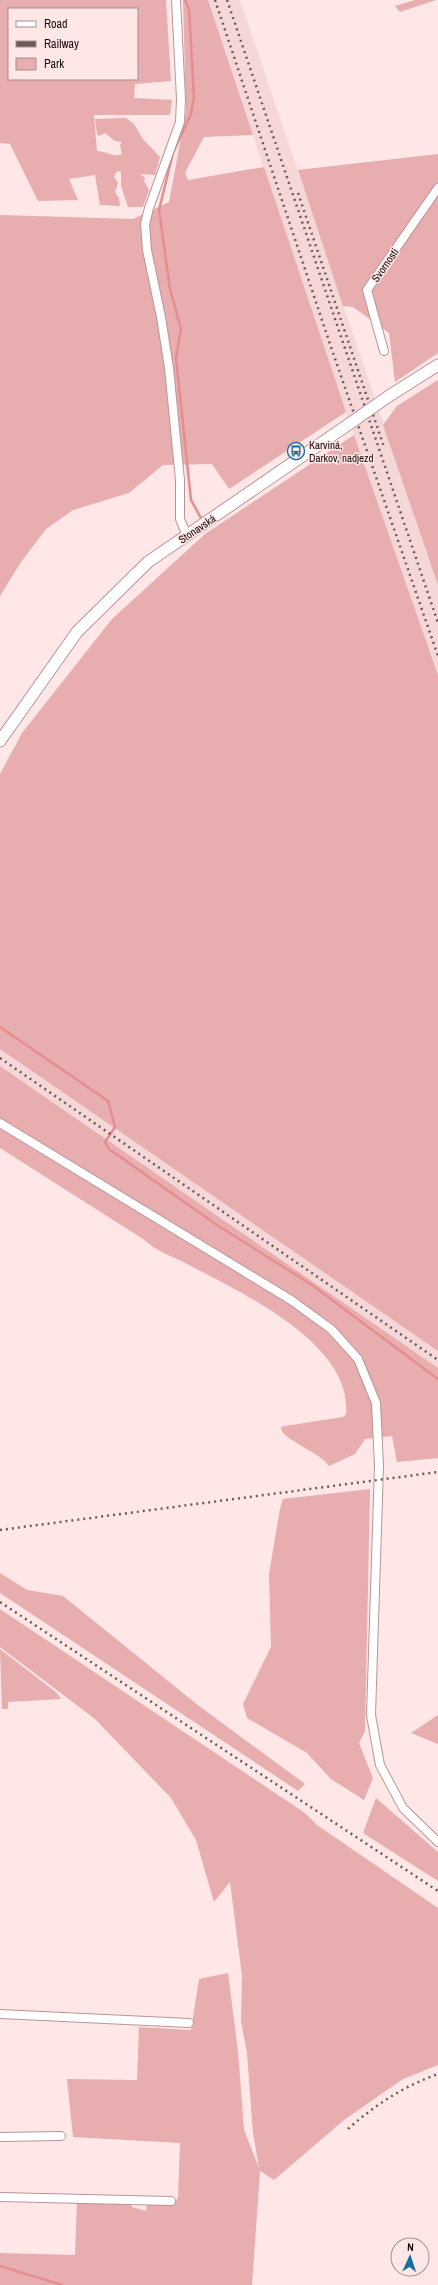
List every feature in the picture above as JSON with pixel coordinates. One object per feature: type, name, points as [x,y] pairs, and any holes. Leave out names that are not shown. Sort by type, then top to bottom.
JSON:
[{"type":"street","points":[[176,0],[181,98],[180,122],[149,208],[146,224],[147,250],[161,317],[169,368],[180,480],[180,519],[187,536]]},
{"type":"street","name":"Svornosti","points":[[384,350],[367,290],[438,188]]},
{"type":"street","name":"Stonavská","points":[[0,740],[77,632],[148,562],[389,396],[438,364]]},
{"type":"street","points":[[0,1123],[291,1300],[331,1329],[358,1359],[376,1403],[379,1466],[371,1715],[380,1765],[403,1808],[438,1842]]},
{"type":"street","points":[[0,2014],[188,2023]]},
{"type":"street","points":[[0,2137],[61,2136]]},
{"type":"street","points":[[0,2197],[171,2201]]},
{"type":"shaded area","points":[[208,0],[240,0],[438,585],[438,675],[325,352]]},
{"type":"shaded area","points":[[0,1049],[438,1351],[438,1368],[0,1066]]},
{"type":"green space","points":[[0,0],[166,0],[171,81],[135,84],[134,98],[172,100],[170,115],[94,115],[97,151],[113,155],[122,154],[120,145],[122,142],[115,141],[105,133],[99,136],[97,134],[95,119],[126,118],[134,124],[143,139],[160,157],[155,175],[140,174],[145,178],[144,181],[149,190],[143,207],[128,207],[121,186],[121,172],[117,171],[114,177],[118,183],[115,192],[119,198],[120,206],[100,205],[95,175],[69,179],[78,200],[38,201],[10,144],[0,143]]},
{"type":"green space","points":[[183,0],[208,0],[253,135],[204,137],[185,173],[188,180],[264,167],[346,412],[229,489],[212,464],[163,465],[129,493],[73,510],[46,529],[21,562],[0,596],[0,215],[133,219],[169,202],[186,111]]},
{"type":"green space","points":[[415,0],[436,0],[400,12],[395,6]]},
{"type":"green space","points":[[438,154],[438,353],[395,382],[389,333],[353,307],[343,306],[298,170]]},
{"type":"green space","points":[[438,380],[438,585],[383,425],[397,406]]},
{"type":"green space","points":[[354,435],[438,675],[438,1351],[0,1049],[0,774],[22,733],[112,619],[205,534]]},
{"type":"green space","points":[[0,1066],[438,1368],[438,1458],[397,1462],[392,1436],[365,1439],[355,1454],[329,1466],[325,1461],[282,1432],[281,1427],[343,1417],[346,1414],[343,1389],[332,1365],[313,1344],[290,1324],[264,1306],[213,1277],[154,1248],[143,1239],[0,1148]]},
{"type":"green space","points":[[370,1489],[365,1731],[359,1743],[373,1778],[364,1800],[331,1779],[307,1753],[247,1718],[243,1704],[271,1647],[269,1574],[283,1499]]},
{"type":"green space","points":[[0,1573],[27,1590],[63,1596],[199,1706],[305,1784],[298,1791],[0,1593]]},
{"type":"green space","points":[[0,1609],[305,1813],[317,1825],[438,1908],[438,2065],[403,2079],[344,2120],[274,2180],[260,2171],[252,2285],[0,2285],[0,2253],[75,2255],[77,2201],[130,2203],[132,2207],[146,2211],[147,2203],[172,2205],[178,2198],[180,2143],[73,2137],[67,2079],[137,2080],[139,2027],[191,2030],[199,1979],[228,1973],[238,2051],[244,2130],[259,2168],[253,2133],[247,2053],[241,2021],[242,1976],[230,1882],[214,1902],[196,1840],[171,1798],[95,1719],[0,1647]]},
{"type":"green space","points":[[0,1649],[57,1693],[61,1699],[8,1702],[8,1709],[2,1709]]},
{"type":"green space","points":[[438,1715],[438,1744],[411,1733]]},
{"type":"green space","points":[[376,1798],[438,1852],[438,1881],[363,1833]]},
{"type":"waterway","points":[[185,0],[189,9],[194,97],[191,114],[173,153],[159,210],[170,289],[181,329],[176,358],[191,500],[202,520]]},
{"type":"waterway","points":[[0,1027],[108,1101],[115,1127],[105,1142],[109,1149],[217,1225],[312,1285],[438,1379]]},
{"type":"waterway","points":[[0,2266],[62,2285]]},
{"type":"railway","points":[[215,0],[332,350],[438,656]]},
{"type":"railway","points":[[227,0],[438,623]]},
{"type":"railway","points":[[298,193],[384,447]]},
{"type":"railway","points":[[0,1058],[438,1360]]},
{"type":"railway","points":[[0,1530],[438,1472]]},
{"type":"railway","points":[[0,1602],[438,1891]]},
{"type":"railway","points":[[348,2129],[390,2097],[413,2084],[438,2074]]},
{"type":"place","name":"Karviná, Darkov, nadjezd","points":[[296,451]]}]
